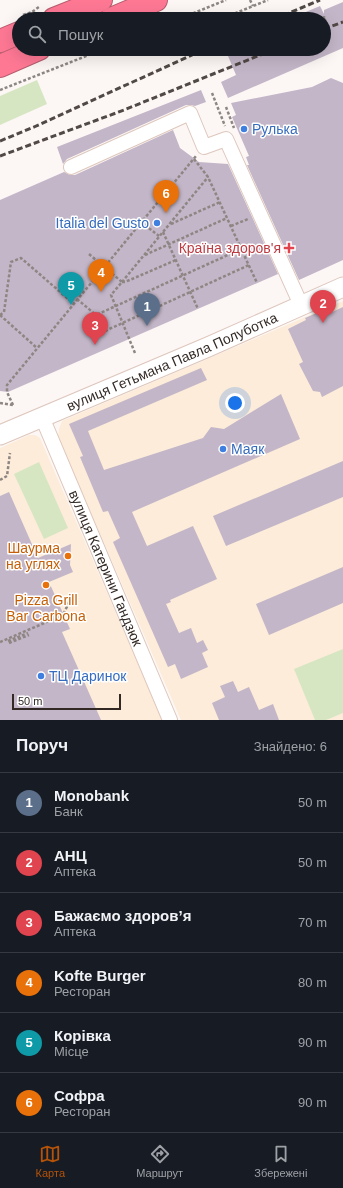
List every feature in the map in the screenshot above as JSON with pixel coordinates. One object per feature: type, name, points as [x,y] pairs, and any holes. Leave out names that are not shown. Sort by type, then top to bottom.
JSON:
[{"type":"highway","points":[[49,12],[101,0]]},
{"type":"highway","points":[[127,12],[156,0]]},
{"type":"highway","points":[[0,41],[12,31]]},
{"type":"highway","points":[[0,66],[24,56]]},
{"type":"street","points":[[71,167],[190,113],[204,147],[226,139],[301,305]]},
{"type":"street","name":"вулиця Гетьмана Павла Полуботка","points":[[0,435],[208,347],[343,287]]},
{"type":"street","name":"вулиця Катерини Гандзюк","points":[[42,417],[170,720]]},
{"type":"path","points":[[196,12],[226,0]]},
{"type":"path","points":[[250,0],[253,6]]},
{"type":"path","points":[[238,12],[268,0]]},
{"type":"path","points":[[32,12],[49,12]]},
{"type":"path","points":[[0,90],[86,56]]},
{"type":"path","points":[[212,93],[225,123]]},
{"type":"path","points":[[0,403],[13,405],[7,392],[7,384],[194,158],[208,177],[257,283]]},
{"type":"path","points":[[136,353],[111,295],[208,177]]},
{"type":"path","points":[[169,224],[220,202]]},
{"type":"path","points":[[144,255],[227,218]]},
{"type":"path","points":[[231,226],[250,218]]},
{"type":"path","points":[[141,222],[159,236]]},
{"type":"path","points":[[163,232],[198,309]]},
{"type":"path","points":[[241,249],[96,315],[87,325],[92,337],[249,265]]},
{"type":"path","points":[[89,254],[122,282]]},
{"type":"path","points":[[37,348],[0,315],[4,312],[11,262],[21,258],[74,304]]},
{"type":"path","points":[[122,282],[176,260]]},
{"type":"path","points":[[77,299],[96,315]]},
{"type":"path","points":[[0,480],[7,476],[10,453]]},
{"type":"path","points":[[0,642],[63,615],[70,600]]},
{"type":"path","points":[[9,642],[28,634]]},
{"type":"shaded area","points":[[343,301],[343,720],[181,720],[58,437],[62,421]]},
{"type":"shaded area","points":[[29,435],[35,435],[40,438],[162,720],[0,720],[0,448]]},
{"type":"green space","points":[[37,80],[47,104],[0,125],[0,96]]},
{"type":"green space","points":[[39,462],[68,528],[44,539],[14,474]]},
{"type":"green space","points":[[343,649],[343,713],[326,720],[315,720],[294,669]]},
{"type":"building","points":[[343,2],[343,48],[331,53],[331,12],[324,12],[324,10]]},
{"type":"building","points":[[320,6],[323,12],[306,12]]},
{"type":"building","points":[[228,56],[325,56],[228,98],[221,82],[236,75]]},
{"type":"building","points":[[331,78],[343,83],[343,260],[299,280],[247,165],[249,165],[246,157],[249,156],[232,117],[236,115],[231,103],[312,87]]},
{"type":"building","points":[[201,90],[206,102],[195,106],[186,105],[67,159],[63,164],[57,147]]},
{"type":"building","points":[[173,130],[180,148],[199,162],[228,164],[278,274],[8,392],[0,391],[0,200],[64,172],[70,175],[75,175]]},
{"type":"building","points":[[343,307],[343,386],[322,397],[320,392],[313,391],[299,364],[303,362],[288,329],[306,320],[305,318],[326,309],[328,314]]},
{"type":"building","points":[[201,368],[207,380],[88,431],[104,470],[203,438],[211,427],[224,429],[281,394],[300,439],[132,512],[147,546],[193,526],[217,579],[170,600],[171,602],[166,604],[179,633],[191,628],[197,643],[203,640],[208,650],[202,653],[208,667],[181,679],[175,664],[168,667],[113,542],[120,538],[108,511],[103,512],[80,457],[83,456],[69,424]]},
{"type":"building","points":[[343,461],[343,497],[226,546],[213,516]]},
{"type":"building","name":"ТЦ Даринок","points":[[9,492],[38,558],[71,544],[70,565],[73,572],[49,582],[70,629],[62,632],[101,720],[0,720],[0,496]]},
{"type":"building","points":[[343,567],[343,603],[269,635],[256,604]]},
{"type":"building","points":[[233,681],[238,692],[249,687],[259,710],[273,704],[279,720],[219,720],[212,703],[225,697],[220,686]]},
{"type":"railway","points":[[292,12],[320,0]]},
{"type":"railway","points":[[331,26],[343,22]]},
{"type":"railway","points":[[0,141],[190,56]]},
{"type":"railway","points":[[0,156],[124,110],[258,56]]},
{"type":"place","name":"Рулька","points":[[244,129]]},
{"type":"place","name":"Софра","points":[[166,213]]},
{"type":"place","name":"Italia del Gusto","points":[[157,223]]},
{"type":"place","name":"Країна здоров'я","points":[[289,248]]},
{"type":"place","name":"Kofte Burger","points":[[101,292]]},
{"type":"place","name":"Корівка","points":[[71,305]]},
{"type":"place","name":"АНЦ","points":[[323,323]]},
{"type":"place","name":"Monobank","points":[[147,326]]},
{"type":"place","name":"Бажаємо здоровʼя","points":[[95,345]]},
{"type":"place","name":"Маяк","points":[[223,449]]},
{"type":"place","name":"Шаурма на углях","points":[[68,556]]},
{"type":"place","name":"Pizza Grill Bar Carbona","points":[[46,585]]},
{"type":"place","name":"ТЦ Даринок","points":[[41,676]]}]
